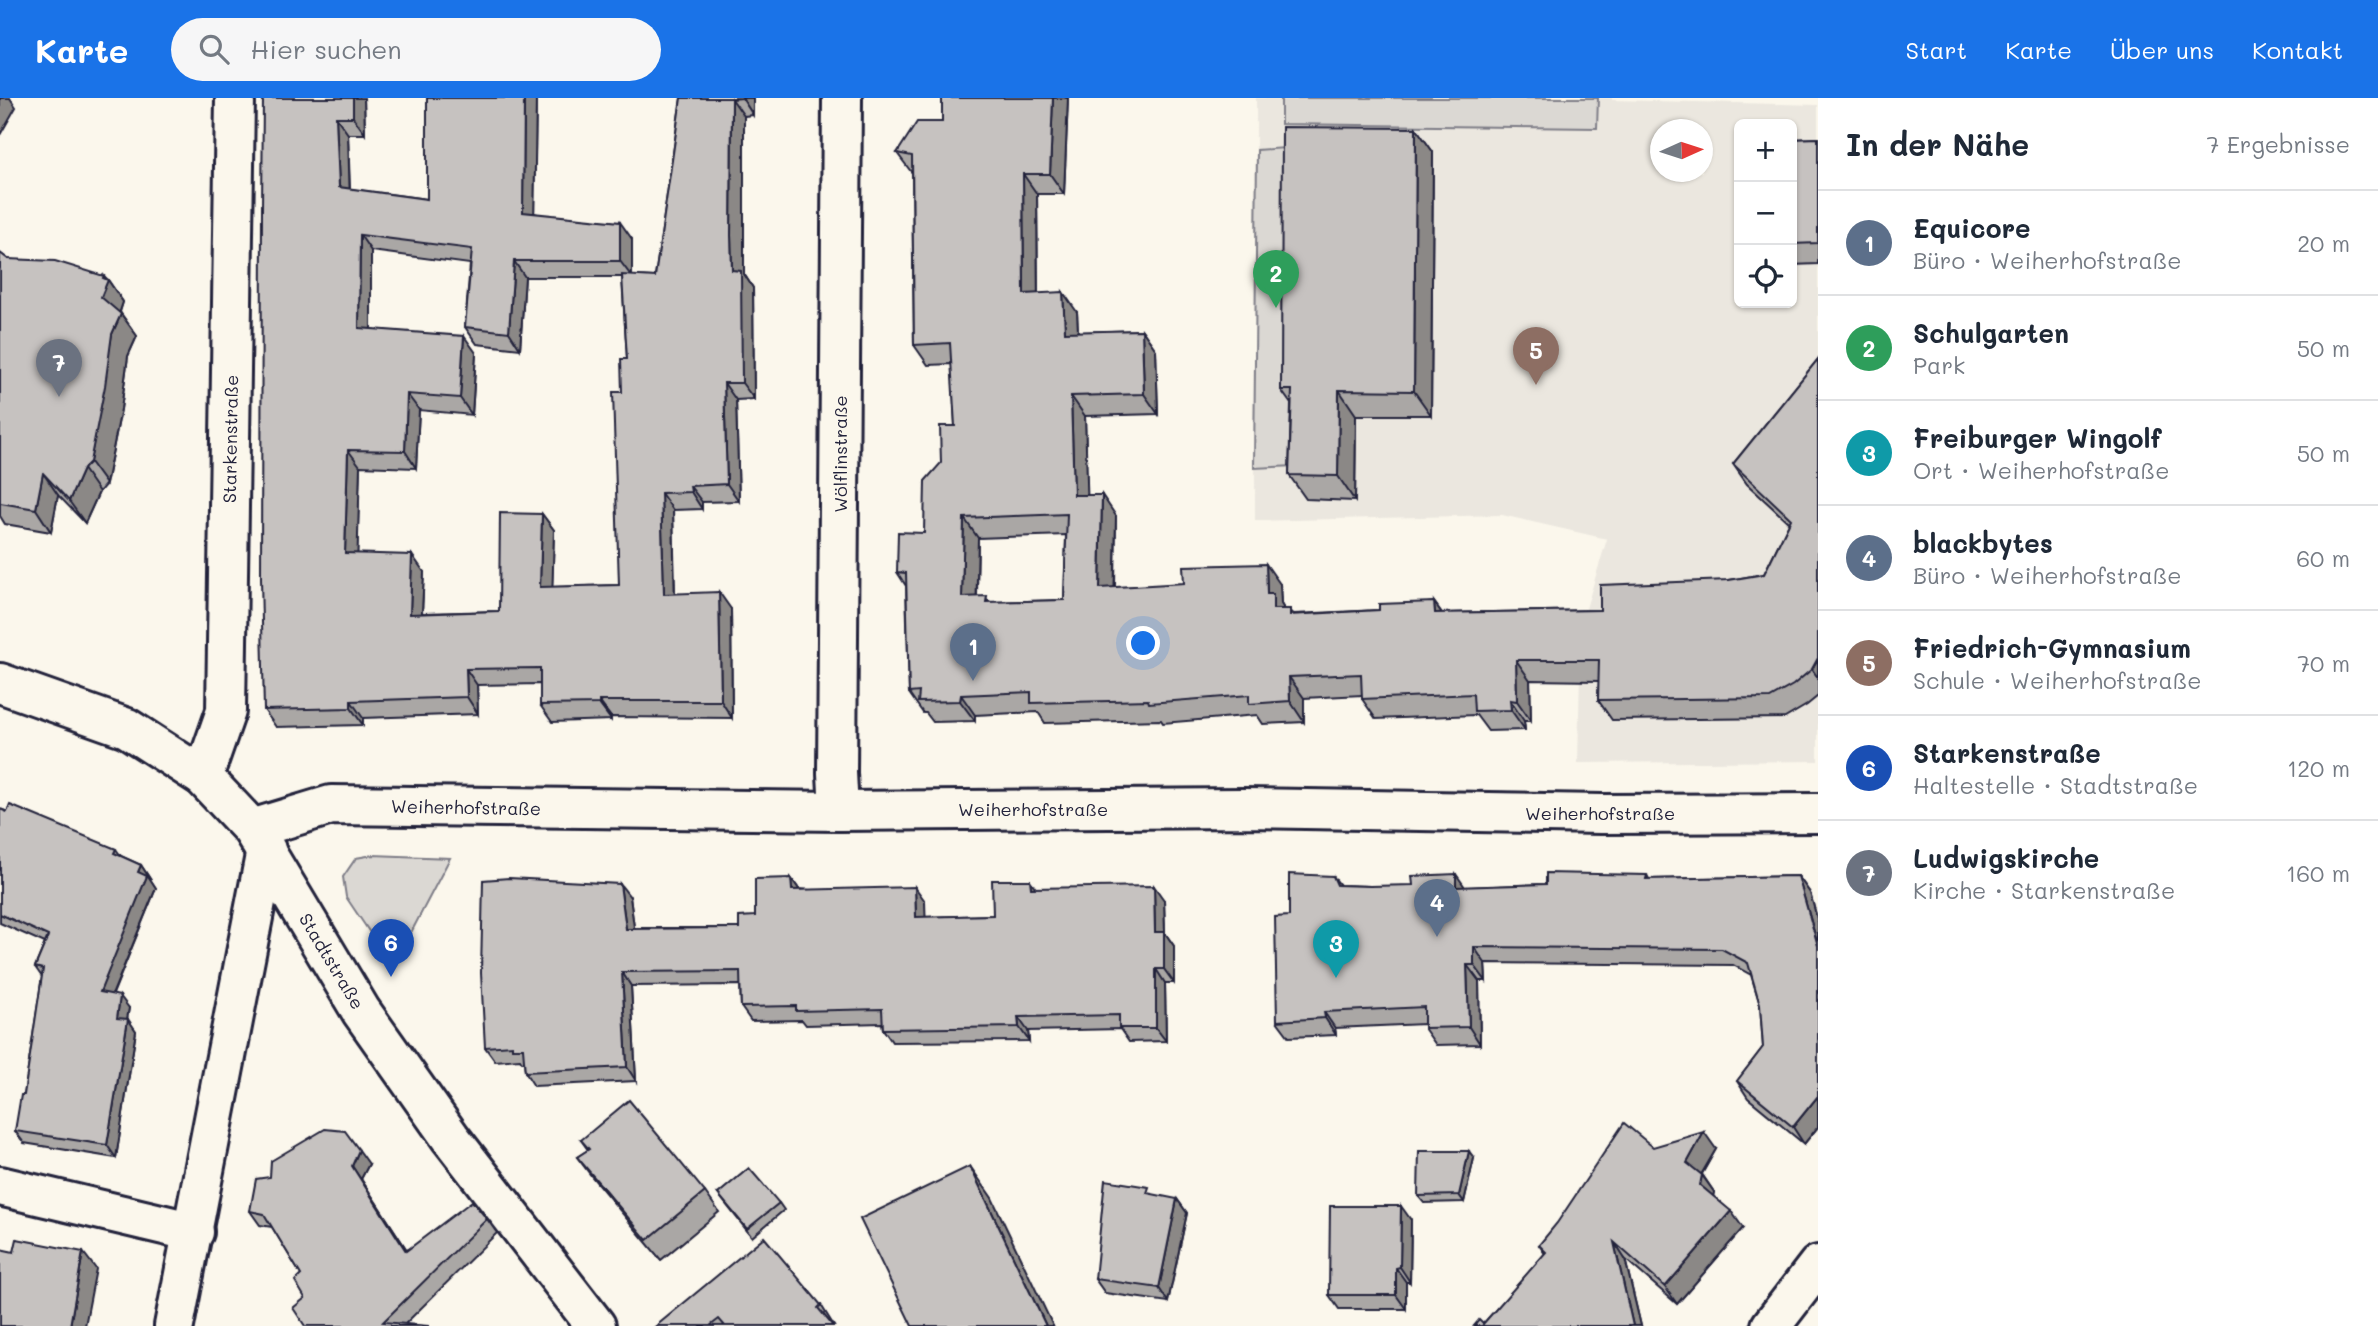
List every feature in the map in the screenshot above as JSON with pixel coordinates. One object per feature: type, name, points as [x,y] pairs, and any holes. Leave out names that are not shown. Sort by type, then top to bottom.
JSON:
[{"type":"street","name":"Starkenstraße","points":[[200,775],[226,711],[235,98]]},
{"type":"street","name":"Wölflinstraße","points":[[839,811],[837,773],[842,98]]},
{"type":"street","points":[[0,683],[127,728],[200,775]]},
{"type":"street","points":[[0,689],[118,728],[200,775]]},
{"type":"street","name":"Stadtstraße","points":[[200,775],[259,839],[361,1011],[450,1138],[596,1326]]},
{"type":"street","name":"Weiherhofstraße","points":[[259,839],[331,805],[839,811],[1244,808],[1601,814],[1818,813]]},
{"type":"street","points":[[174,1326],[194,1232],[259,839],[327,807]]},
{"type":"street","points":[[0,1186],[194,1232]]},
{"type":"street","points":[[1771,1326],[1818,1265]]},
{"type":"shaded area","points":[[1256,98],[1612,98],[1818,105],[1818,761],[1578,763],[1581,625],[1607,539],[1502,515],[1255,521]]},
{"type":"shaded area","points":[[1281,98],[1598,98],[1597,128],[1281,124]]},
{"type":"shaded area","points":[[1298,147],[1296,466],[1254,468],[1257,150]]},
{"type":"shaded area","points":[[373,855],[450,858],[393,967],[346,897],[343,877],[356,858]]},
{"type":"building","points":[[263,98],[353,98],[353,117],[336,117],[339,187],[427,199],[427,98],[524,98],[523,212],[620,222],[620,261],[514,261],[509,332],[465,327],[472,249],[360,235],[359,328],[464,336],[460,398],[407,394],[405,451],[348,450],[345,553],[412,555],[410,614],[499,611],[500,513],[542,514],[540,587],[619,585],[613,392],[622,392],[621,359],[627,359],[622,275],[655,277],[681,98],[742,98],[732,99],[731,235],[732,270],[741,271],[742,383],[724,383],[727,484],[690,486],[691,492],[661,493],[664,594],[719,592],[721,701],[599,701],[599,704],[540,705],[540,668],[466,669],[467,697],[351,701],[351,708],[264,710],[261,578]]},
{"type":"building","points":[[942,98],[1053,98],[1050,174],[1023,174],[1024,294],[1063,292],[1065,332],[1142,330],[1144,394],[1071,396],[1074,495],[1102,495],[1100,588],[1184,583],[1183,566],[1266,564],[1267,594],[1273,594],[1273,609],[1290,609],[1290,615],[1379,610],[1379,604],[1434,602],[1435,613],[1600,610],[1600,585],[1729,580],[1764,574],[1791,519],[1733,464],[1818,359],[1818,658],[1812,669],[1793,685],[1770,698],[1598,700],[1599,660],[1516,660],[1517,701],[1510,700],[1511,710],[1474,711],[1473,694],[1362,699],[1361,674],[1289,677],[1290,701],[1249,704],[1249,695],[1149,703],[1148,700],[1031,703],[1031,692],[961,695],[960,701],[918,702],[919,692],[909,693],[906,573],[897,572],[898,532],[924,533],[925,481],[941,463],[940,426],[955,426],[950,343],[914,345],[912,156],[897,153],[917,122],[942,122]],"holes":[[[1067,514],[1064,600],[986,602],[987,596],[962,597],[964,518]]]},
{"type":"building","points":[[1282,127],[1416,128],[1414,391],[1339,390],[1338,476],[1289,475],[1292,390],[1281,390]]},
{"type":"building","points":[[1818,138],[1818,243],[1797,244],[1797,139]]},
{"type":"building","points":[[0,253],[8,259],[55,261],[104,276],[103,278],[108,280],[101,297],[121,314],[112,334],[90,462],[83,469],[69,501],[43,473],[36,509],[0,503]]},
{"type":"building","points":[[10,805],[116,849],[114,853],[141,865],[138,872],[147,876],[100,992],[120,996],[117,1018],[128,1019],[107,1145],[15,1131],[21,1095],[24,1095],[43,969],[35,967],[48,936],[0,914],[0,809],[7,812]]},
{"type":"building","points":[[1546,873],[1647,875],[1646,879],[1798,876],[1818,946],[1818,1096],[1793,1127],[1737,1081],[1763,1047],[1760,1005],[1748,963],[1722,949],[1474,947],[1474,965],[1467,965],[1469,1027],[1424,1028],[1424,1007],[1324,1012],[1325,1018],[1277,1021],[1275,917],[1289,916],[1289,874],[1333,876],[1337,885],[1370,886],[1413,885],[1412,876],[1456,874],[1456,887],[1546,884]]},
{"type":"building","points":[[509,878],[620,884],[626,929],[739,928],[739,917],[755,916],[755,879],[791,878],[792,890],[915,887],[916,917],[993,915],[992,880],[1030,880],[1031,888],[1154,886],[1155,932],[1164,932],[1164,969],[1156,969],[1156,1028],[1119,1028],[1119,1015],[1018,1017],[1019,1027],[883,1029],[882,1009],[796,1011],[796,1006],[741,1007],[740,971],[622,972],[627,1067],[525,1072],[523,1048],[512,1048],[512,1045],[485,1047],[481,973],[483,880]]},
{"type":"building","points":[[629,1100],[705,1192],[647,1240],[577,1157],[589,1149],[581,1140]]},
{"type":"building","points":[[1624,1123],[1653,1147],[1704,1132],[1687,1163],[1702,1175],[1700,1185],[1731,1211],[1665,1287],[1614,1242],[1633,1326],[1474,1326],[1479,1320],[1483,1324],[1546,1252],[1539,1245],[1557,1223]]},
{"type":"building","points":[[325,1129],[345,1131],[359,1150],[352,1166],[406,1251],[472,1201],[487,1219],[383,1322],[429,1326],[305,1326],[293,1308],[305,1298],[295,1281],[301,1275],[264,1214],[250,1211],[256,1179],[270,1177],[271,1161]]},
{"type":"building","points":[[1419,1151],[1469,1151],[1459,1195],[1418,1196]]},
{"type":"building","points":[[970,1166],[1046,1326],[912,1326],[860,1219]]},
{"type":"building","points":[[749,1168],[779,1203],[747,1229],[718,1194]]},
{"type":"building","points":[[1105,1180],[1149,1187],[1147,1193],[1177,1199],[1159,1288],[1095,1279]]},
{"type":"building","points":[[1330,1206],[1401,1206],[1400,1267],[1396,1268],[1396,1295],[1329,1295]]},
{"type":"building","points":[[764,1237],[821,1305],[818,1308],[833,1326],[725,1326],[719,1319],[710,1326],[656,1326]]},
{"type":"building","points":[[17,1239],[83,1252],[70,1326],[0,1326],[0,1249],[14,1252]]},
{"type":"place","name":"Schulgarten","points":[[1276,308]]},
{"type":"place","name":"Friedrich-Gymnasium","points":[[1536,385]]},
{"type":"place","name":"Ludwigskirche","points":[[59,397]]},
{"type":"place","name":"Equicore","points":[[973,681]]},
{"type":"place","name":"blackbytes","points":[[1437,937]]},
{"type":"place","name":"Starkenstraße","points":[[391,977]]},
{"type":"place","name":"Freiburger Wingolf","points":[[1336,978]]}]
